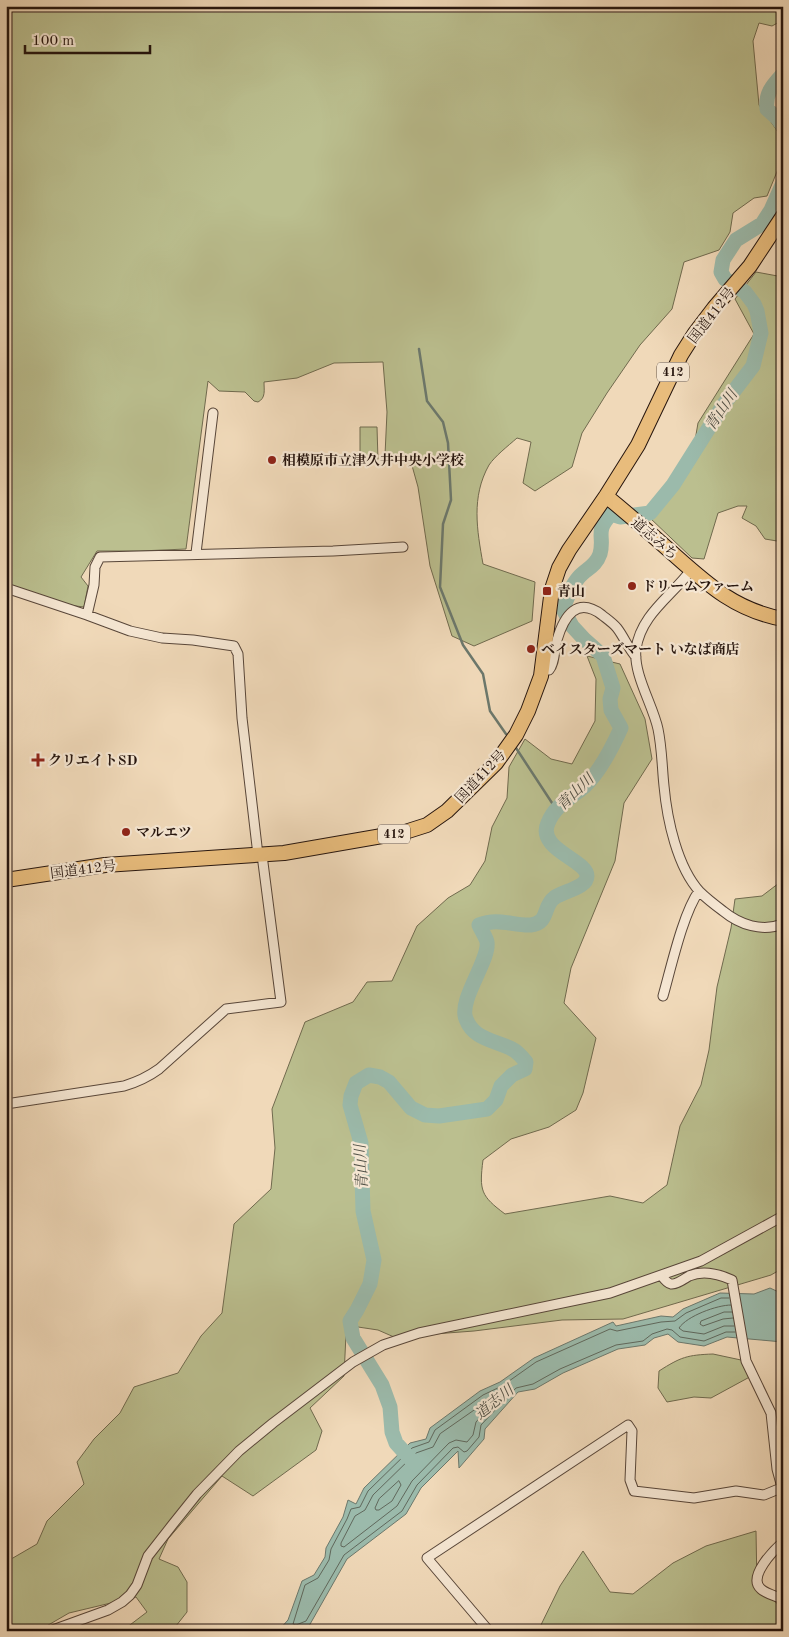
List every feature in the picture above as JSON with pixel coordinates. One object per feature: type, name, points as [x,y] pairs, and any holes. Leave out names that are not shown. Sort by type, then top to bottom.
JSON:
[{"type":"highway","name":"国道412号","points":[[6,880],[105,865],[284,853],[405,832],[427,825],[447,811],[496,763],[516,735],[528,711],[542,669],[552,589],[559,568],[638,445],[681,355],[695,333],[762,250],[783,216]]},
{"type":"highway","name":"道志みち","points":[[606,496],[691,570],[734,603],[759,614],[783,619]]},
{"type":"street","points":[[196,553],[213,413]]},
{"type":"street","points":[[87,614],[94,585],[95,567],[100,557],[196,553],[333,551],[403,547]]},
{"type":"street","points":[[636,657],[640,636],[650,615],[684,580],[691,570]]},
{"type":"street","points":[[6,588],[87,614],[130,631],[154,636],[234,646],[238,654],[242,718],[281,1002],[226,1009],[159,1070],[137,1082],[124,1086],[6,1104]]},
{"type":"street","points":[[542,669],[549,670],[552,665],[560,631],[573,610],[582,606],[591,608],[614,624],[636,657],[657,727],[665,795],[675,840],[684,868],[699,891],[736,921],[760,928],[783,924]]},
{"type":"street","points":[[663,996],[684,925],[699,891]]},
{"type":"street","points":[[50,1631],[108,1610],[127,1598],[137,1585],[148,1556],[191,1501],[218,1472],[239,1451],[273,1423],[368,1352],[411,1336],[598,1297],[701,1261],[783,1216]]},
{"type":"street","points":[[489,1631],[427,1558],[628,1425],[632,1430],[630,1480],[634,1491],[694,1498],[736,1491],[764,1495],[782,1489],[777,1469],[771,1413],[746,1361],[732,1280],[704,1272],[691,1275],[674,1284],[666,1282],[662,1276]]},
{"type":"street","points":[[783,1542],[769,1555],[762,1565],[757,1583],[762,1590],[783,1599]]},
{"type":"green space","points":[[6,6],[783,6],[783,20],[772,26],[759,23],[753,41],[759,105],[783,139],[783,157],[767,196],[754,198],[733,213],[730,232],[719,250],[684,262],[672,309],[640,345],[607,393],[582,433],[572,467],[535,491],[523,483],[531,442],[517,438],[489,465],[483,477],[477,514],[483,564],[535,582],[532,621],[474,646],[452,636],[430,566],[418,487],[411,462],[385,455],[387,412],[383,362],[334,363],[297,378],[264,382],[263,396],[258,402],[254,401],[245,392],[219,391],[208,381],[186,549],[97,551],[81,577],[88,586],[84,607],[54,601],[6,584]]},
{"type":"green space","points":[[756,272],[783,277],[783,542],[765,539],[756,526],[742,518],[747,506],[738,506],[718,513],[704,559],[692,558],[650,518],[691,464],[698,423],[754,334],[735,299]]},
{"type":"green space","points":[[360,427],[377,427],[378,460],[360,461]]},
{"type":"green space","points":[[587,656],[620,664],[645,719],[652,759],[624,803],[615,861],[571,968],[564,1003],[596,1038],[583,1093],[576,1110],[549,1127],[511,1139],[483,1160],[482,1186],[486,1197],[505,1214],[610,1196],[643,1203],[667,1185],[680,1126],[701,1085],[709,1050],[717,987],[731,928],[735,899],[762,896],[783,880],[783,1268],[771,1275],[623,1319],[562,1320],[474,1331],[394,1337],[378,1330],[358,1327],[347,1313],[344,1376],[310,1408],[322,1431],[316,1450],[253,1496],[222,1476],[168,1539],[159,1559],[178,1567],[187,1582],[187,1612],[172,1631],[122,1631],[147,1612],[136,1597],[69,1613],[38,1631],[6,1631],[6,1562],[37,1544],[47,1521],[84,1484],[77,1462],[94,1439],[120,1413],[134,1387],[178,1373],[201,1336],[222,1313],[234,1224],[271,1189],[275,1148],[272,1109],[305,1022],[353,1002],[367,982],[392,981],[417,926],[448,898],[470,885],[485,861],[492,827],[507,798],[509,767],[525,739],[551,759],[572,764],[595,721],[596,679]]},
{"type":"green space","points":[[713,1354],[741,1360],[757,1373],[711,1398],[694,1397],[667,1402],[658,1388],[659,1371],[684,1358]]},
{"type":"green space","points":[[756,1531],[757,1588],[775,1601],[781,1609],[783,1631],[538,1631],[560,1586],[583,1551],[610,1592],[633,1594],[673,1563],[706,1546]]},
{"type":"water","name":"道志川","points":[[770,1288],[783,1294],[783,1342],[727,1337],[704,1346],[678,1342],[668,1334],[654,1338],[645,1345],[618,1349],[563,1373],[535,1389],[518,1392],[485,1429],[484,1439],[459,1468],[458,1451],[421,1488],[406,1514],[347,1559],[309,1626],[300,1628],[298,1631],[278,1631],[288,1620],[302,1581],[314,1575],[325,1557],[326,1548],[343,1517],[348,1500],[356,1504],[364,1488],[410,1443],[426,1439],[430,1428],[480,1391],[500,1382],[534,1358],[613,1322],[616,1326],[661,1316],[673,1317],[683,1309],[720,1293],[754,1294]]},
{"type":"waterway","name":"青山川","points":[[783,74],[767,98],[767,109],[783,126]]},
{"type":"waterway","name":"青山川","points":[[415,1464],[396,1443],[392,1432],[390,1407],[382,1385],[353,1338],[350,1321],[370,1284],[374,1260],[363,1211],[361,1143],[350,1105],[351,1096],[356,1083],[369,1075],[380,1077],[389,1082],[411,1108],[425,1115],[439,1116],[487,1109],[496,1100],[501,1086],[512,1075],[525,1069],[526,1062],[518,1053],[480,1035],[474,1031],[466,1019],[466,1001],[487,950],[487,942],[479,925],[493,922],[524,925],[537,924],[543,918],[548,905],[554,898],[583,884],[586,880],[585,870],[555,847],[549,840],[546,832],[548,823],[555,811],[585,786],[596,773],[610,751],[621,728],[611,710],[610,699],[613,688],[603,656],[572,626],[563,609],[576,581],[600,554],[601,530],[606,520],[611,514],[620,517],[650,513],[673,485],[724,404],[753,366],[761,333],[757,311],[745,292],[725,279],[721,272],[723,260],[736,240],[762,224],[771,210],[783,183]]},
{"type":"waterway","points":[[419,349],[427,401],[443,422],[448,443],[451,500],[443,524],[440,587],[463,645],[483,674],[490,711],[506,734]]},
{"type":"waterway","points":[[516,748],[556,809]]},
{"type":"place","name":"相模原市立津久井中央小学校","points":[[272,460]]},
{"type":"place","name":"ドリームファーム","points":[[632,586]]},
{"type":"place","name":"青山","points":[[547,591]]},
{"type":"place","name":"ベイスターズマート いなば商店","points":[[531,649]]},
{"type":"place","name":"クリエイトSD","points":[[38,760]]},
{"type":"place","name":"マルエツ","points":[[126,832]]}]
